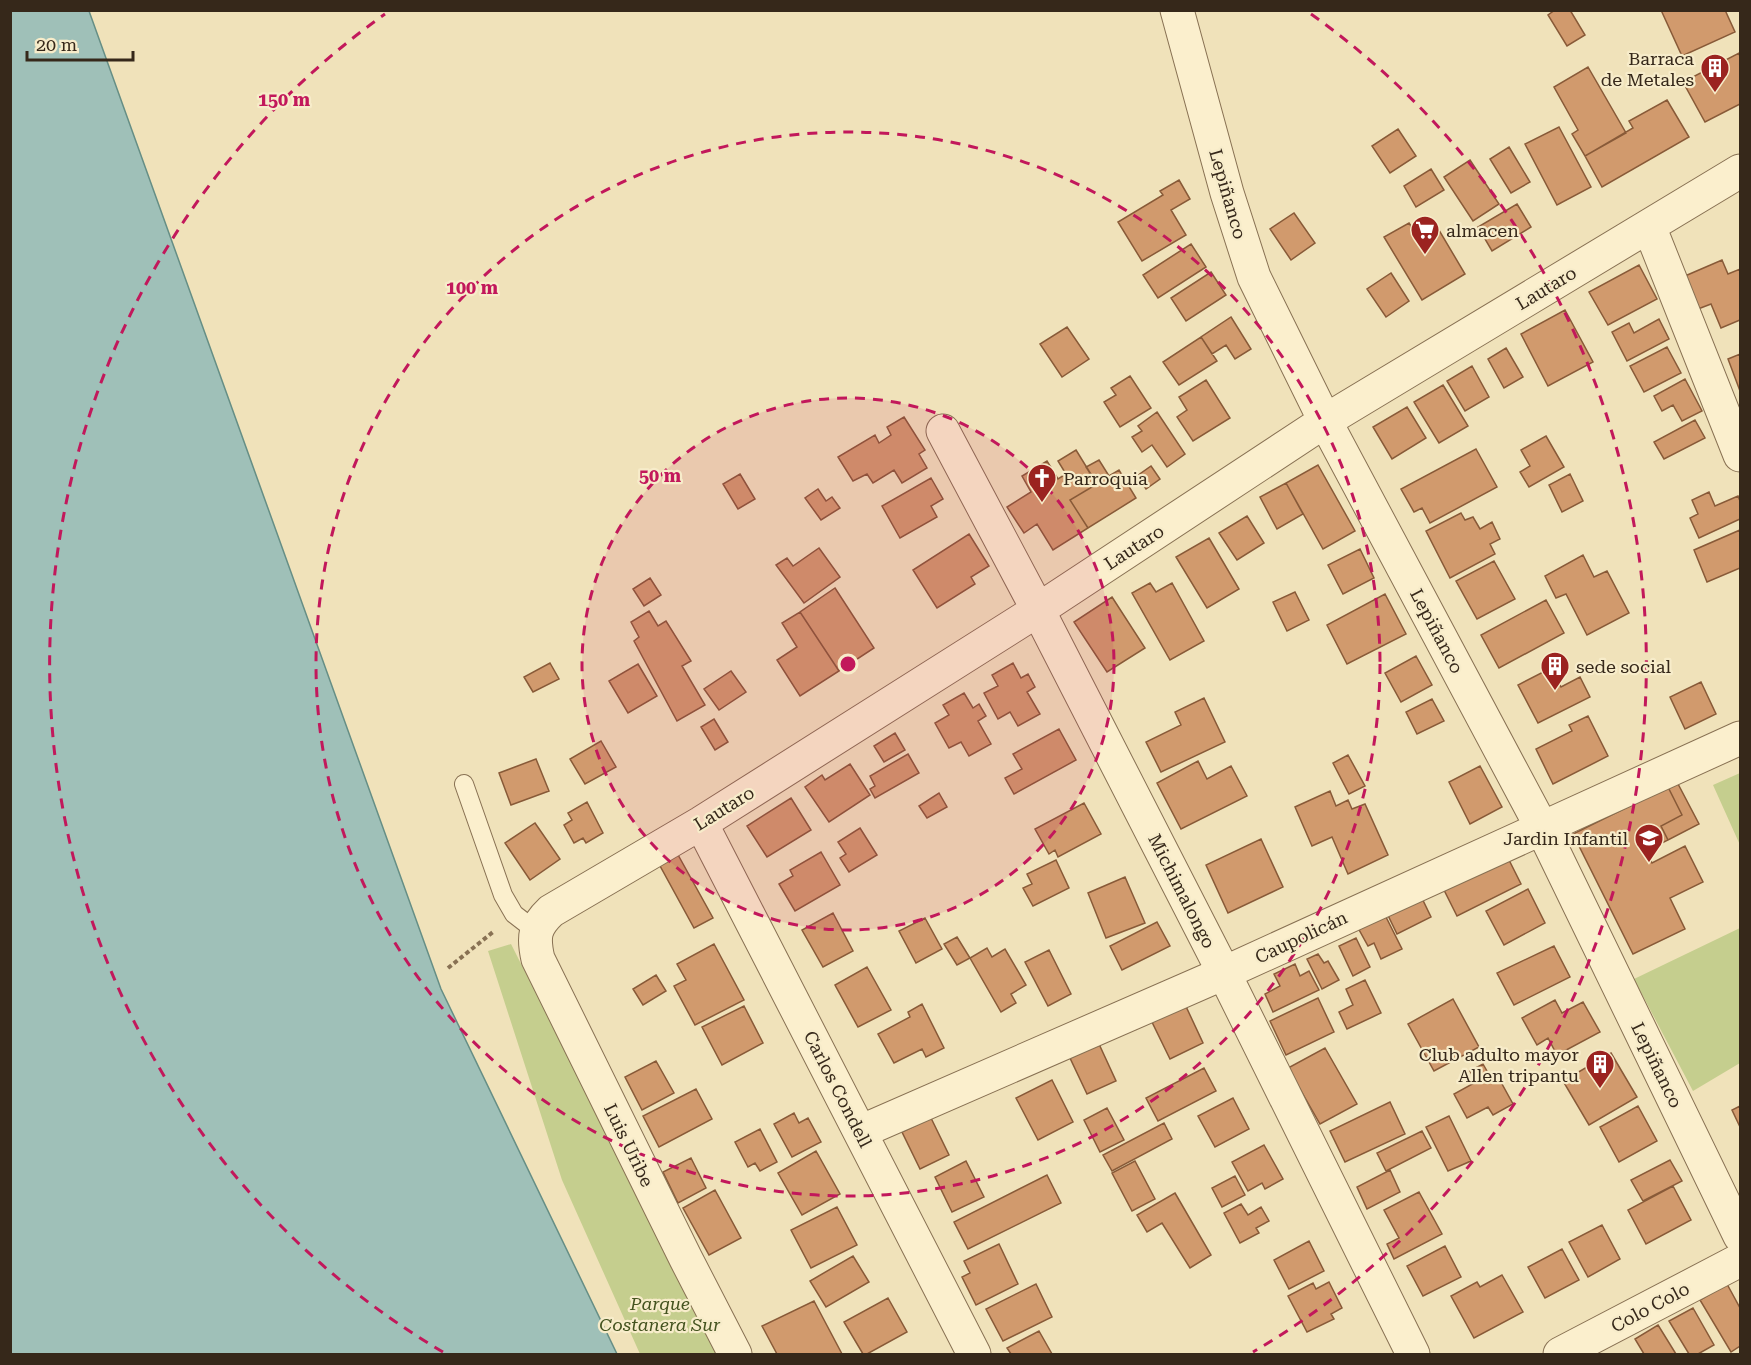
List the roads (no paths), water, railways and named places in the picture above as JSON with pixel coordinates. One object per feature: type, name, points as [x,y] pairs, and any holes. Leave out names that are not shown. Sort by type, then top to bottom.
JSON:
[{"type":"street","name":"Lepiñanco","points":[[1177,10],[1227,193],[1254,277],[1326,421],[1542,828],[1740,1236]]},
{"type":"street","name":"Lautaro","points":[[525,923],[541,921],[551,911],[701,823],[1038,610],[1326,421],[1740,171]]},
{"type":"street","points":[[1649,226],[1740,455]]},
{"type":"street","name":"Michimalongo","points":[[943,431],[1038,610],[1224,973],[1413,1354]]},
{"type":"street","name":"Caupolicán","points":[[860,1132],[1224,973],[1740,738]]},
{"type":"street","name":"Carlos Condell","points":[[701,823],[974,1354]]},
{"type":"street","name":"Luis Uribe","points":[[525,923],[538,959],[680,1248],[735,1354]]},
{"type":"street","name":"Colo Colo","points":[[1560,1354],[1740,1260]]},
{"type":"lane","points":[[464,784],[503,896],[525,923]]},
{"type":"water","points":[[10,11],[89,11],[441,989],[617,1354],[11,1354]]},
{"type":"place","name":"Barraca de Metales","points":[[1715,94]]},
{"type":"place","name":"almacen","points":[[1425,256]]},
{"type":"place","name":"Parroquia","points":[[1042,504]]},
{"type":"place","name":"sede social","points":[[1555,692]]},
{"type":"place","name":"Jardin Infantil","points":[[1649,864]]},
{"type":"place","name":"Club adulto mayor Allen tripantu","points":[[1600,1090]]},
{"type":"park label","name":"Parque Costanera Sur","points":[[660,1313]]}]
